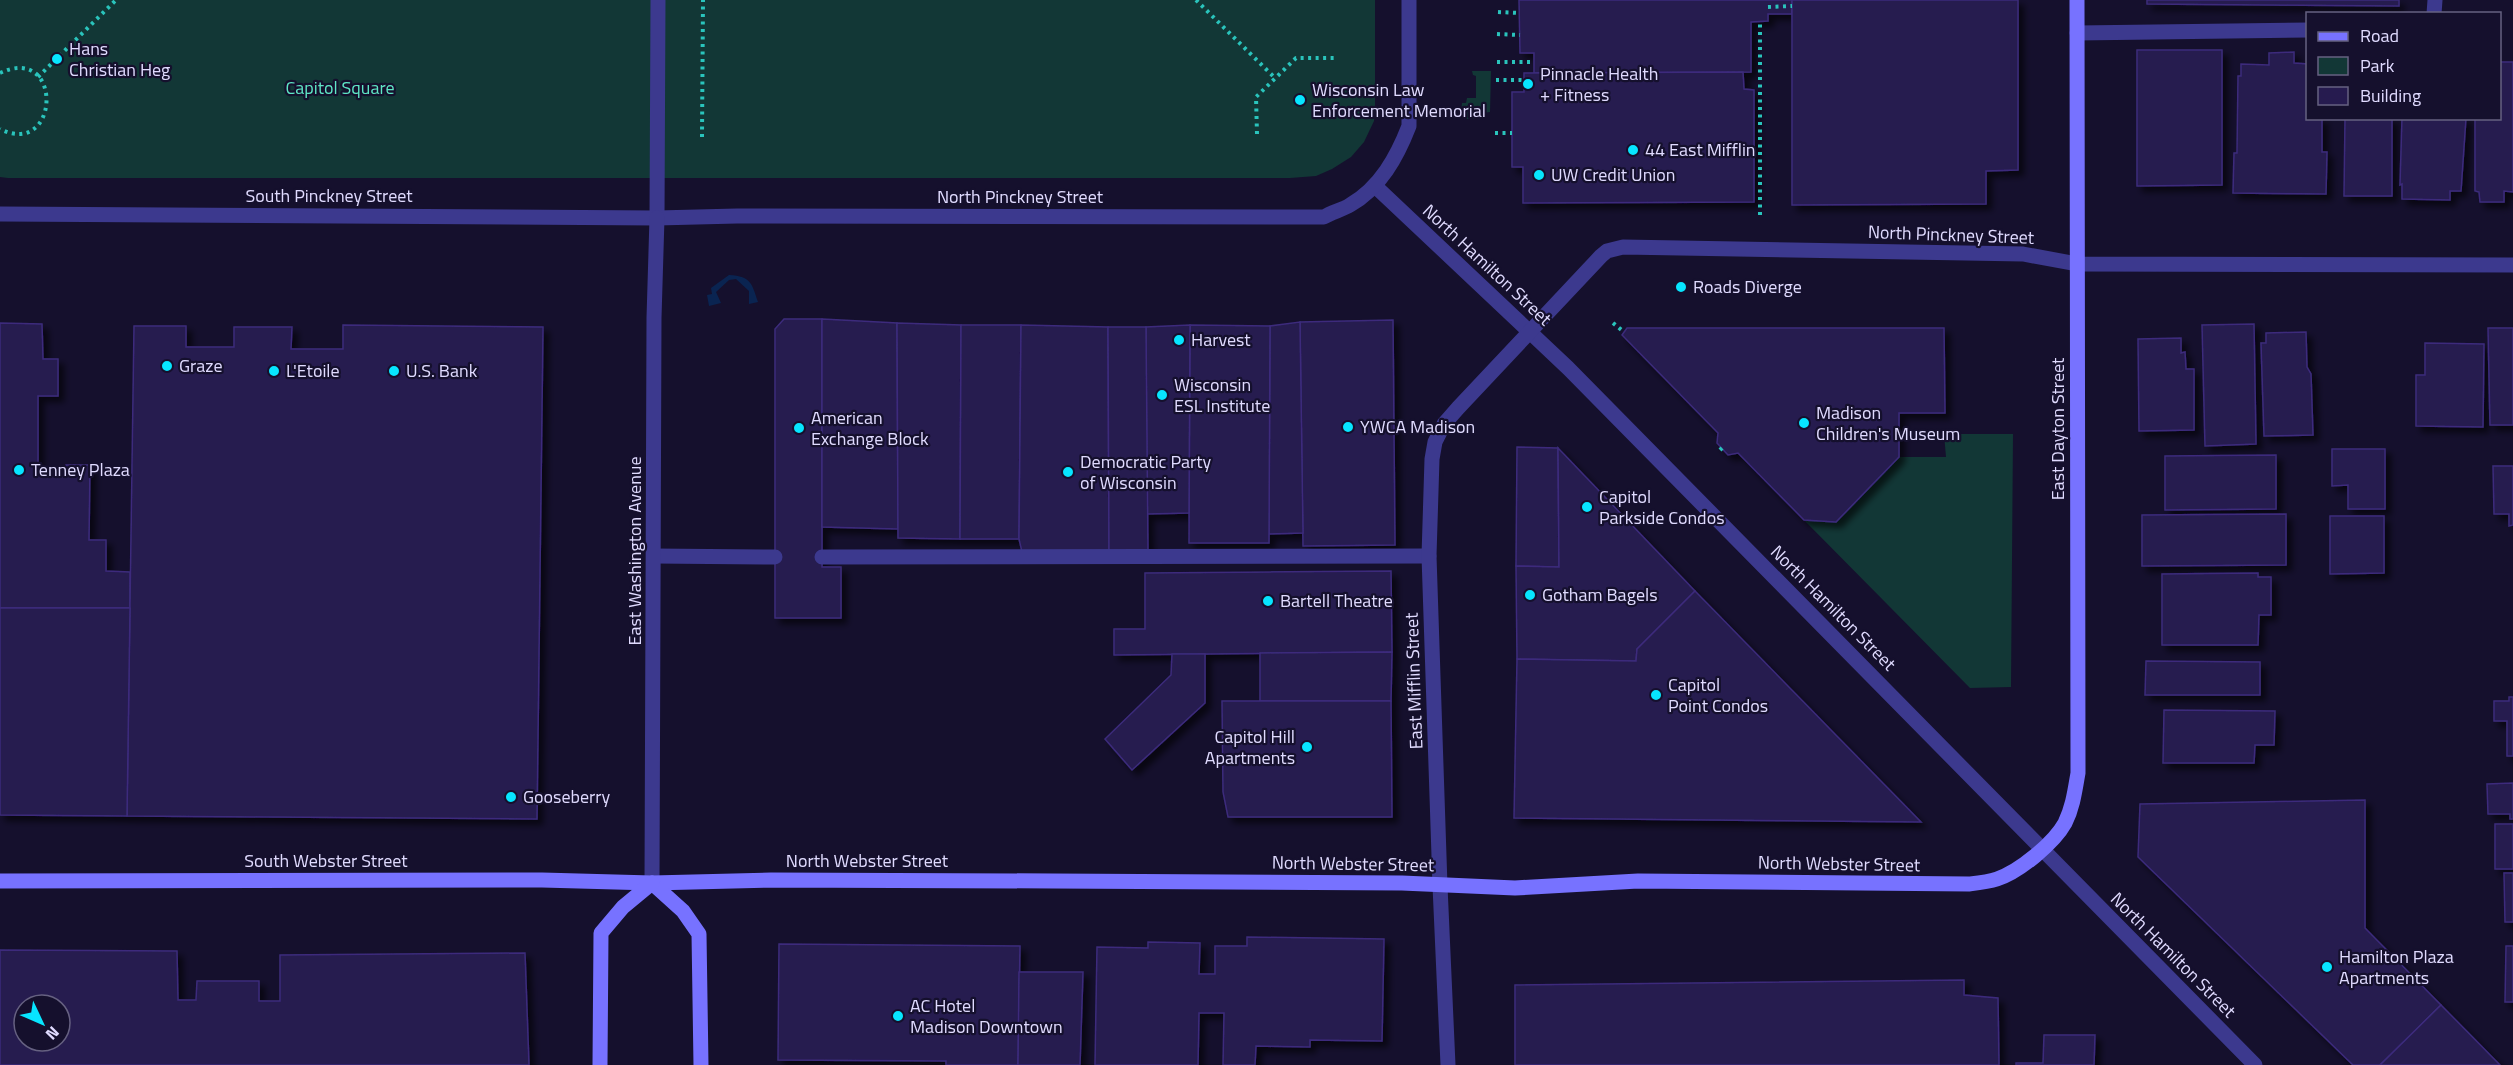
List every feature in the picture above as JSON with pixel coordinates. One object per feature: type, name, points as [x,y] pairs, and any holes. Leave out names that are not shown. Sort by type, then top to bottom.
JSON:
[{"type":"street","name":"East Washington Avenue","points":[[652,883],[658,0]]},
{"type":"street","points":[[1375,186],[1391,165],[1409,126],[1409,0]]},
{"type":"street","name":"East Dayton Street","points":[[2043,849],[2064,824],[2074,800],[2078,773],[2077,0]]},
{"type":"street","points":[[2077,33],[2306,30]]},
{"type":"street","name":"North Pinckney Street","points":[[657,218],[1324,217],[1350,205],[1375,186]]},
{"type":"street","name":"North Hamilton Street","points":[[1375,186],[1529,332],[2255,1065]]},
{"type":"street","name":"South Pinckney Street","points":[[0,214],[657,218]]},
{"type":"street","name":"North Pinckney Street","points":[[1529,332],[1594,262],[1607,251],[1623,248],[2023,254],[2078,264],[2513,265]]},
{"type":"street","name":"East Mifflin Street","points":[[1448,1065],[1429,556],[1432,459],[1435,442],[1444,424],[1529,332]]},
{"type":"street","points":[[654,556],[775,557]]},
{"type":"street","points":[[822,556],[1429,556]]},
{"type":"street","name":"North Webster Street","points":[[652,883],[771,880],[1053,880],[1402,883],[1515,888],[1638,881],[1969,884],[1998,879],[2018,869],[2043,849]]},
{"type":"street","name":"South Webster Street","points":[[0,881],[542,880],[652,883]]},
{"type":"street","points":[[600,1065],[601,933],[623,908],[652,883],[683,911],[699,934],[701,1065]]},
{"type":"path","points":[[38,77],[116,0]]},
{"type":"path","points":[[702,137],[703,0]]},
{"type":"path","points":[[1196,0],[1275,78]]},
{"type":"path","points":[[1768,7],[1792,6]]},
{"type":"path","points":[[1498,12],[1519,13]]},
{"type":"path","points":[[1760,21],[1760,214]]},
{"type":"path","points":[[1497,34],[1520,35]]},
{"type":"path","points":[[1257,134],[1256,97],[1275,78],[1296,58],[1335,58]]},
{"type":"path","points":[[1497,62],[1534,62]]},
{"type":"path","points":[[0,73],[18,68],[38,77],[47,92],[48,102],[41,121],[25,132],[15,134],[0,129]]},
{"type":"path","points":[[1496,80],[1524,80]]},
{"type":"path","points":[[1495,133],[1512,133]]},
{"type":"path","points":[[1613,323],[1624,332]]},
{"type":"green space","name":"Capitol Square","points":[[0,0],[1375,0],[1374,121],[1364,142],[1351,157],[1316,176],[1290,178],[8,178],[0,177]]},
{"type":"green space","points":[[1472,71],[1491,71],[1490,112],[1483,113],[1482,119],[1465,119],[1465,114],[1461,114],[1462,103],[1466,103],[1467,98],[1476,98],[1476,76]]},
{"type":"green space","points":[[1944,434],[2013,434],[2011,687],[1970,688],[1804,520],[1836,522],[1899,457],[1946,457]]},
{"type":"water","points":[[729,275],[742,277],[750,282],[758,302],[749,304],[749,291],[736,279],[729,280],[716,292],[721,303],[709,306],[707,295],[712,294],[711,288]]},
{"type":"building","points":[[1519,0],[1792,0],[1792,14],[1768,14],[1768,21],[1751,22],[1751,72],[1534,73],[1534,53],[1520,53]]},
{"type":"building","points":[[1792,0],[2018,0],[2018,170],[1986,171],[1986,204],[1792,205]]},
{"type":"building","points":[[2147,0],[2399,0],[2399,6],[2147,4]]},
{"type":"building","points":[[2137,50],[2222,50],[2222,185],[2137,186]]},
{"type":"building","points":[[2294,52],[2294,63],[2306,64],[2306,120],[2322,120],[2322,152],[2327,152],[2326,194],[2233,193],[2234,153],[2237,153],[2238,76],[2241,76],[2241,64],[2269,65],[2269,53]]},
{"type":"building","points":[[2501,62],[2513,62],[2513,192],[2504,191],[2504,202],[2480,202],[2479,192],[2475,191],[2475,120],[2501,120]]},
{"type":"building","name":"44 East Mifflin","points":[[1743,72],[1744,89],[1754,90],[1754,202],[1523,203],[1523,167],[1512,167],[1512,92],[1524,92],[1524,73]]},
{"type":"building","points":[[2345,120],[2392,120],[2392,196],[2344,196]]},
{"type":"building","points":[[2402,120],[2466,120],[2461,191],[2450,191],[2450,200],[2402,199],[2402,184],[2400,185]]},
{"type":"building","name":"American Exchange Block","points":[[784,319],[822,319],[822,567],[841,567],[841,618],[775,618],[775,329]]},
{"type":"building","points":[[822,319],[897,323],[898,529],[822,527]]},
{"type":"building","name":"YWCA Madison","points":[[1393,320],[1395,545],[1303,546],[1300,322]]},
{"type":"building","points":[[1300,322],[1303,533],[1269,534],[1270,326]]},
{"type":"building","name":"Tenney Plaza","points":[[0,323],[42,324],[43,359],[58,359],[58,396],[38,396],[38,474],[66,474],[66,465],[90,465],[89,540],[106,540],[106,571],[130,572],[130,608],[0,608]]},
{"type":"building","points":[[897,323],[961,325],[960,539],[898,538]]},
{"type":"building","points":[[2254,324],[2256,444],[2205,446],[2202,325]]},
{"type":"building","points":[[343,325],[543,327],[537,819],[127,816],[134,326],[186,326],[186,347],[234,347],[234,327],[292,327],[291,349],[343,349]]},
{"type":"building","points":[[961,325],[1021,325],[1019,539],[960,539]]},
{"type":"building","points":[[1021,325],[1108,327],[1109,552],[1022,552],[1019,539]]},
{"type":"building","points":[[1190,325],[1270,326],[1269,543],[1189,543]]},
{"type":"building","points":[[1190,325],[1189,513],[1147,514],[1146,327]]},
{"type":"building","points":[[1108,327],[1146,327],[1148,553],[1109,552]]},
{"type":"building","name":"Madison Children's Museum","points":[[1627,328],[1944,328],[1945,413],[1899,413],[1899,457],[1836,522],[1804,520],[1738,453],[1728,455],[1717,443],[1718,433],[1622,335]]},
{"type":"building","points":[[2488,328],[2513,328],[2513,425],[2490,425]]},
{"type":"building","points":[[2306,332],[2307,367],[2311,374],[2313,435],[2264,436],[2261,343],[2266,343],[2266,333]]},
{"type":"building","points":[[2181,338],[2181,353],[2185,352],[2186,369],[2194,369],[2194,430],[2139,431],[2138,339]]},
{"type":"building","points":[[2425,343],[2484,344],[2483,427],[2416,426],[2416,375],[2425,375]]},
{"type":"building","points":[[1517,447],[1558,448],[1559,567],[1516,566]]},
{"type":"building","name":"Capitol Parkside Condos","points":[[1558,448],[1695,591],[1637,649],[1636,661],[1517,659],[1516,566],[1559,567]]},
{"type":"building","points":[[2332,449],[2385,449],[2385,509],[2348,509],[2348,485],[2332,486]]},
{"type":"building","points":[[2276,455],[2276,509],[2165,510],[2165,456]]},
{"type":"building","points":[[2493,466],[2513,466],[2513,525],[2509,526],[2509,514],[2494,514]]},
{"type":"building","points":[[2286,514],[2286,565],[2142,566],[2142,515]]},
{"type":"building","points":[[2330,516],[2384,516],[2384,573],[2330,574]]},
{"type":"building","name":"Bartell Theatre","points":[[1391,571],[1392,652],[1114,655],[1114,629],[1145,629],[1145,573]]},
{"type":"building","points":[[2258,573],[2258,577],[2271,577],[2271,615],[2259,615],[2258,645],[2162,645],[2162,574]]},
{"type":"building","name":"Capitol Point Condos","points":[[1695,591],[1921,822],[1514,818],[1517,659],[1636,661],[1637,649]]},
{"type":"building","points":[[0,608],[130,608],[127,816],[0,815]]},
{"type":"building","points":[[1392,652],[1391,701],[1260,701],[1260,653]]},
{"type":"building","points":[[1172,654],[1205,654],[1205,703],[1132,770],[1105,739],[1171,675]]},
{"type":"building","points":[[2146,661],[2260,662],[2260,695],[2145,695]]},
{"type":"building","points":[[2509,697],[2513,697],[2513,756],[2507,756],[2507,721],[2494,721],[2494,701],[2509,701]]},
{"type":"building","name":"Capitol Hill Apartments","points":[[1222,701],[1391,701],[1392,817],[1228,817],[1223,792]]},
{"type":"building","points":[[2164,710],[2275,711],[2274,745],[2255,745],[2254,763],[2163,763]]},
{"type":"building","points":[[2513,783],[2513,819],[2510,819],[2510,814],[2488,814],[2487,784]]},
{"type":"building","name":"Hamilton Plaza Apartments","points":[[2365,800],[2365,928],[2441,1005],[2380,1065],[2353,1065],[2138,857],[2140,804]]},
{"type":"building","points":[[2495,824],[2513,824],[2513,869],[2495,869]]},
{"type":"building","points":[[2504,873],[2513,873],[2513,922],[2505,922]]},
{"type":"building","points":[[1247,937],[1384,939],[1382,1041],[1310,1040],[1310,1047],[1256,1046],[1255,1065],[1223,1065],[1224,1013],[1199,1013],[1198,1065],[1095,1065],[1097,947],[1148,948],[1148,942],[1200,943],[1199,974],[1215,974],[1215,946],[1247,946]]},
{"type":"building","name":"AC Hotel Madison Downtown","points":[[779,944],[1020,946],[1018,1065],[946,1065],[946,1061],[778,1060]]},
{"type":"building","points":[[2506,946],[2513,946],[2513,1002],[2505,1002]]},
{"type":"building","points":[[0,950],[177,951],[178,1000],[196,1000],[197,981],[259,981],[259,1001],[280,1001],[280,955],[525,953],[529,1065],[0,1065]]},
{"type":"building","points":[[1019,972],[1083,972],[1080,1065],[1018,1065]]},
{"type":"building","points":[[1964,980],[1964,995],[1998,998],[1999,1065],[1515,1065],[1515,985]]},
{"type":"building","points":[[2441,1005],[2500,1065],[2380,1065]]},
{"type":"building","points":[[2044,1035],[2095,1035],[2094,1065],[2016,1065],[2016,1063],[2043,1063]]},
{"type":"place","name":"Hans Christian Heg","points":[[57,59]]},
{"type":"place","name":"Pinnacle Health + Fitness","points":[[1528,84]]},
{"type":"place","name":"Wisconsin Law Enforcement Memorial","points":[[1300,100]]},
{"type":"place","name":"44 East Mifflin","points":[[1633,150]]},
{"type":"place","name":"UW Credit Union","points":[[1539,175]]},
{"type":"place","name":"Roads Diverge","points":[[1681,287]]},
{"type":"place","name":"Harvest","points":[[1179,340]]},
{"type":"place","name":"Graze","points":[[167,366]]},
{"type":"place","name":"L'Etoile","points":[[274,371]]},
{"type":"place","name":"U.S. Bank","points":[[394,371]]},
{"type":"place","name":"Wisconsin ESL Institute","points":[[1162,395]]},
{"type":"place","name":"Madison Children's Museum","points":[[1804,423]]},
{"type":"place","name":"YWCA Madison","points":[[1348,427]]},
{"type":"place","name":"American Exchange Block","points":[[799,428]]},
{"type":"place","name":"Tenney Plaza","points":[[19,470]]},
{"type":"place","name":"Democratic Party of Wisconsin","points":[[1068,472]]},
{"type":"place","name":"Capitol Parkside Condos","points":[[1587,507]]},
{"type":"place","name":"Gotham Bagels","points":[[1530,595]]},
{"type":"place","name":"Bartell Theatre","points":[[1268,601]]},
{"type":"place","name":"Capitol Point Condos","points":[[1656,695]]},
{"type":"place","name":"Capitol Hill Apartments","points":[[1307,747]]},
{"type":"place","name":"Gooseberry","points":[[511,797]]},
{"type":"place","name":"Hamilton Plaza Apartments","points":[[2327,967]]},
{"type":"place","name":"AC Hotel Madison Downtown","points":[[898,1016]]}]
